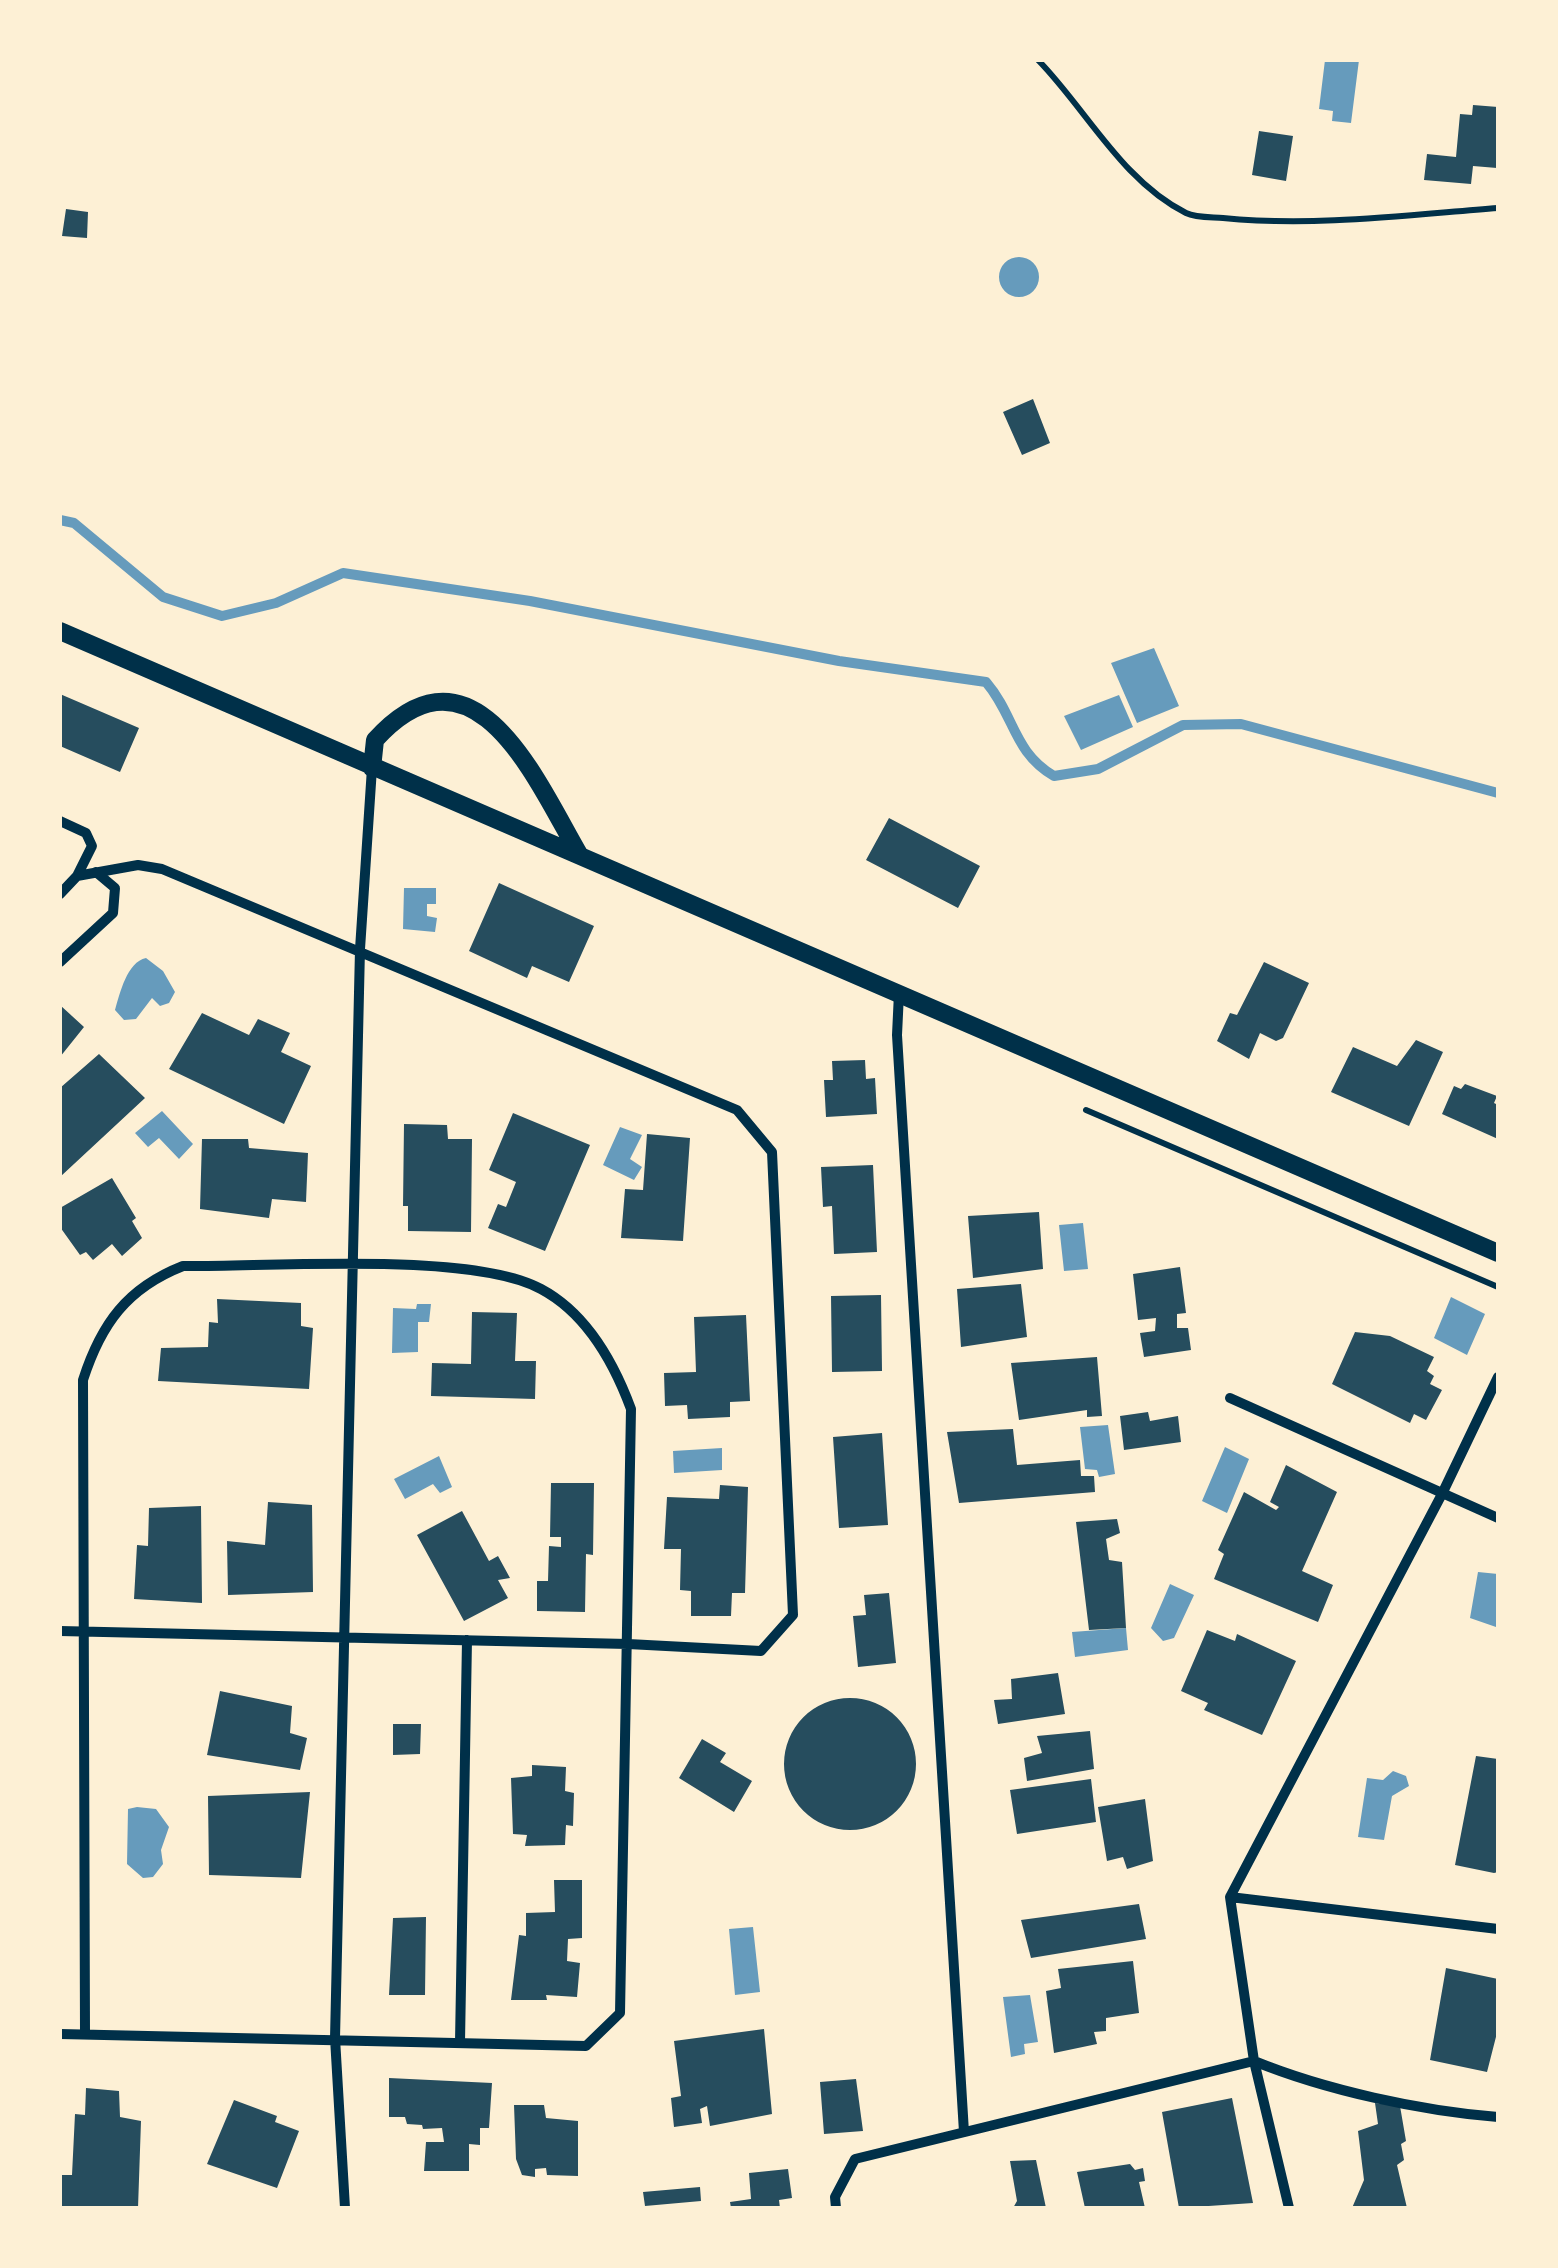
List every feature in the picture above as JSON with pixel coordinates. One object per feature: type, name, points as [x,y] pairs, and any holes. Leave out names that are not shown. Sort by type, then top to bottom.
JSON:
[{"type":"street","points":[[60,631],[1498,1253]]},
{"type":"street","points":[[345,2208],[335,2038],[360,949],[375,740],[414,710],[438,704],[486,715],[504,730],[579,854]]},
{"type":"street","points":[[60,821],[86,833],[92,846],[78,876],[60,894]]},
{"type":"street","points":[[60,1631],[628,1644],[761,1651],[792,1615],[772,1152],[736,1110],[162,868],[138,865],[78,876]]},
{"type":"street","points":[[60,962],[112,913],[115,888],[96,872]]},
{"type":"street","points":[[899,993],[899,1075],[964,2132]]},
{"type":"street","points":[[60,2034],[586,2046],[620,2012],[631,1409],[618,1372],[597,1342],[564,1305],[540,1288],[474,1268],[184,1266],[151,1279],[120,1305],[97,1338],[83,1380],[85,2034]]},
{"type":"street","points":[[1288,2208],[1254,2061],[1230,1897],[1442,1494],[1498,1377]]},
{"type":"street","points":[[1230,1398],[1498,1518]]},
{"type":"street","points":[[460,2042],[468,1640]]},
{"type":"street","points":[[1230,1897],[1498,1929]]},
{"type":"street","points":[[836,2208],[835,2197],[855,2158],[1254,2061],[1292,2076],[1425,2107],[1498,2117]]},
{"type":"path","points":[[1038,60],[1070,93],[1122,164],[1188,214],[1257,222],[1498,208]]},
{"type":"path","points":[[1086,1110],[1498,1287]]},
{"type":"water","points":[[1325,60],[1359,60],[1351,123],[1332,121],[1333,111],[1319,109]]},
{"type":"water","points":[[1019,257],[1033,263],[1039,277],[1033,291],[1019,297],[1005,291],[999,277],[1005,263]]},
{"type":"water","points":[[1154,648],[1179,706],[1137,723],[1111,663]]},
{"type":"water","points":[[1119,695],[1133,727],[1081,750],[1064,716]]},
{"type":"water","points":[[404,888],[436,888],[436,904],[427,904],[427,916],[437,918],[435,932],[403,929]]},
{"type":"water","points":[[146,958],[163,971],[175,992],[169,1003],[160,1006],[152,998],[136,1019],[124,1020],[115,1010],[122,987],[134,965]]},
{"type":"water","points":[[162,1111],[193,1144],[179,1159],[159,1138],[148,1147],[135,1133]]},
{"type":"water","points":[[620,1127],[642,1135],[630,1159],[642,1167],[634,1180],[603,1165]]},
{"type":"water","points":[[1083,1223],[1088,1269],[1064,1271],[1059,1225]]},
{"type":"water","points":[[1451,1297],[1485,1314],[1467,1355],[1434,1338]]},
{"type":"water","points":[[417,1304],[431,1304],[429,1322],[418,1322],[418,1352],[392,1353],[393,1308],[416,1309]]},
{"type":"water","points":[[1108,1425],[1115,1474],[1099,1477],[1097,1470],[1085,1469],[1080,1427]]},
{"type":"water","points":[[1225,1447],[1249,1459],[1227,1513],[1202,1501]]},
{"type":"water","points":[[722,1448],[722,1470],[674,1473],[673,1451]]},
{"type":"water","points":[[439,1456],[452,1487],[440,1493],[433,1484],[405,1499],[394,1479]]},
{"type":"water","points":[[1478,1572],[1498,1574],[1496,1627],[1470,1618]]},
{"type":"water","points":[[1170,1584],[1194,1595],[1174,1638],[1163,1641],[1151,1628]]},
{"type":"water","points":[[1126,1628],[1128,1650],[1075,1657],[1072,1632]]},
{"type":"water","points":[[1393,1771],[1406,1776],[1409,1786],[1392,1796],[1384,1840],[1358,1837],[1367,1778],[1383,1780]]},
{"type":"water","points":[[128,1809],[156,1809],[169,1827],[161,1850],[163,1864],[153,1877],[143,1878],[127,1864]]},
{"type":"water","points":[[753,1927],[760,1992],[735,1995],[729,1929]]},
{"type":"water","points":[[1030,1995],[1038,2042],[1024,2044],[1025,2054],[1011,2057],[1003,1997]]},
{"type":"building","points":[[1473,105],[1498,107],[1497,168],[1473,166],[1471,184],[1424,180],[1427,154],[1456,157],[1460,114],[1472,115]]},
{"type":"building","points":[[1259,131],[1293,136],[1286,181],[1252,175]]},
{"type":"building","points":[[66,209],[88,212],[87,238],[62,236]]},
{"type":"building","points":[[1033,399],[1050,443],[1022,455],[1003,412]]},
{"type":"building","points":[[60,694],[139,728],[120,772],[60,746]]},
{"type":"building","points":[[889,818],[980,866],[958,908],[866,860]]},
{"type":"building","points":[[499,883],[594,926],[569,982],[532,966],[527,978],[469,951]]},
{"type":"building","points":[[1264,962],[1309,983],[1283,1038],[1276,1041],[1260,1033],[1249,1059],[1217,1041],[1230,1013],[1237,1015]]},
{"type":"building","points":[[60,1005],[84,1027],[60,1057]]},
{"type":"building","points":[[202,1013],[249,1035],[258,1019],[290,1033],[281,1052],[311,1066],[284,1124],[169,1069]]},
{"type":"building","points":[[1416,1040],[1443,1052],[1409,1126],[1331,1092],[1353,1047],[1397,1066]]},
{"type":"building","points":[[99,1054],[145,1098],[60,1177],[60,1088]]},
{"type":"building","points":[[865,1060],[866,1079],[875,1078],[877,1114],[826,1117],[824,1080],[833,1080],[832,1061]]},
{"type":"building","points":[[1465,1084],[1497,1096],[1494,1103],[1498,1105],[1498,1139],[1442,1114],[1454,1086],[1461,1089]]},
{"type":"building","points":[[513,1113],[590,1145],[545,1251],[488,1228],[498,1204],[506,1207],[516,1182],[489,1170]]},
{"type":"building","points":[[404,1124],[447,1125],[448,1139],[472,1139],[471,1232],[408,1231],[408,1206],[403,1206]]},
{"type":"building","points":[[647,1134],[690,1138],[683,1241],[621,1238],[625,1189],[643,1190]]},
{"type":"building","points":[[202,1139],[248,1139],[249,1148],[308,1153],[306,1202],[272,1199],[269,1218],[200,1209]]},
{"type":"building","points":[[873,1165],[877,1252],[834,1254],[832,1206],[823,1207],[821,1167]]},
{"type":"building","points":[[112,1178],[136,1218],[132,1221],[142,1238],[122,1256],[112,1244],[93,1260],[86,1252],[80,1255],[60,1227],[60,1208]]},
{"type":"building","points":[[1039,1212],[1043,1269],[973,1278],[968,1216]]},
{"type":"building","points":[[1180,1267],[1186,1313],[1177,1314],[1177,1328],[1188,1328],[1191,1350],[1144,1357],[1140,1333],[1155,1331],[1156,1318],[1138,1320],[1133,1274]]},
{"type":"building","points":[[1021,1284],[1027,1337],[961,1347],[957,1289]]},
{"type":"building","points":[[881,1295],[882,1371],[832,1372],[831,1296]]},
{"type":"building","points":[[217,1299],[301,1303],[301,1326],[313,1328],[309,1389],[158,1381],[161,1348],[208,1347],[209,1322],[218,1323]]},
{"type":"building","points":[[472,1312],[517,1313],[515,1361],[536,1361],[535,1399],[431,1396],[432,1363],[471,1364]]},
{"type":"building","points":[[746,1315],[750,1401],[730,1402],[730,1417],[688,1419],[687,1405],[665,1406],[664,1373],[696,1372],[694,1317]]},
{"type":"building","points":[[1355,1332],[1390,1336],[1434,1357],[1427,1371],[1434,1376],[1430,1384],[1442,1390],[1426,1420],[1414,1414],[1410,1423],[1332,1384]]},
{"type":"building","points":[[1097,1357],[1102,1416],[1087,1417],[1087,1410],[1019,1420],[1011,1363]]},
{"type":"building","points":[[1148,1412],[1150,1421],[1178,1416],[1181,1442],[1124,1450],[1120,1416]]},
{"type":"building","points":[[1013,1429],[1017,1465],[1080,1460],[1081,1476],[1094,1476],[1095,1492],[959,1503],[947,1432]]},
{"type":"building","points":[[882,1433],[888,1525],[839,1528],[833,1437]]},
{"type":"building","points":[[1286,1465],[1337,1492],[1302,1571],[1333,1585],[1318,1622],[1214,1579],[1224,1554],[1218,1550],[1244,1492],[1276,1510],[1279,1507],[1270,1502]]},
{"type":"building","points":[[551,1483],[594,1483],[593,1555],[586,1554],[585,1612],[537,1611],[537,1581],[548,1581],[549,1546],[561,1547],[561,1537],[550,1537]]},
{"type":"building","points":[[720,1485],[748,1487],[745,1593],[732,1593],[731,1616],[691,1616],[691,1591],[680,1590],[681,1549],[664,1549],[667,1497],[719,1499]]},
{"type":"building","points":[[268,1502],[312,1505],[313,1592],[228,1595],[227,1541],[265,1545]]},
{"type":"building","points":[[201,1506],[202,1603],[134,1599],[137,1545],[148,1546],[149,1508]]},
{"type":"building","points":[[462,1511],[489,1561],[498,1556],[510,1578],[498,1580],[508,1598],[464,1621],[417,1535]]},
{"type":"building","points":[[1117,1519],[1120,1533],[1106,1539],[1109,1560],[1122,1562],[1126,1628],[1089,1630],[1076,1522]]},
{"type":"building","points":[[889,1593],[896,1663],[858,1667],[853,1616],[866,1615],[864,1595]]},
{"type":"building","points":[[1207,1630],[1235,1641],[1237,1634],[1296,1661],[1262,1735],[1204,1710],[1208,1703],[1181,1691]]},
{"type":"building","points":[[1058,1673],[1065,1714],[998,1724],[994,1700],[1012,1699],[1011,1679]]},
{"type":"building","points":[[220,1691],[292,1706],[290,1733],[307,1738],[300,1770],[207,1755]]},
{"type":"building","points":[[850,1698],[875,1703],[897,1717],[911,1739],[916,1764],[911,1789],[897,1811],[875,1825],[850,1830],[825,1825],[803,1811],[789,1789],[784,1764],[789,1739],[803,1717],[825,1703]]},
{"type":"building","points":[[393,1724],[421,1724],[420,1754],[393,1755]]},
{"type":"building","points":[[1090,1731],[1094,1769],[1027,1781],[1024,1758],[1042,1753],[1037,1736]]},
{"type":"building","points":[[702,1739],[726,1753],[720,1762],[752,1781],[734,1812],[679,1778]]},
{"type":"building","points":[[1476,1756],[1498,1759],[1498,1872],[1494,1873],[1455,1865]]},
{"type":"building","points":[[532,1765],[566,1767],[565,1791],[574,1793],[573,1826],[566,1825],[565,1845],[525,1846],[527,1835],[513,1834],[511,1778],[532,1776]]},
{"type":"building","points":[[1091,1779],[1096,1822],[1017,1834],[1010,1790]]},
{"type":"building","points":[[310,1792],[301,1878],[209,1875],[208,1796]]},
{"type":"building","points":[[1145,1799],[1153,1861],[1127,1869],[1123,1857],[1107,1861],[1098,1807]]},
{"type":"building","points":[[554,1880],[582,1880],[582,1938],[568,1939],[567,1961],[580,1963],[577,1997],[546,1995],[547,2000],[511,2000],[519,1935],[526,1936],[526,1913],[555,1912]]},
{"type":"building","points":[[1139,1904],[1146,1939],[1031,1958],[1021,1920]]},
{"type":"building","points":[[426,1917],[425,1995],[389,1995],[393,1918]]},
{"type":"building","points":[[1133,1961],[1139,2013],[1106,2018],[1106,2031],[1094,2032],[1097,2044],[1054,2053],[1046,1991],[1061,1988],[1058,1969]]},
{"type":"building","points":[[1446,1968],[1498,1979],[1498,2029],[1487,2072],[1430,2060]]},
{"type":"building","points":[[764,2029],[772,2114],[710,2126],[707,2106],[700,2109],[702,2123],[674,2127],[671,2098],[681,2096],[674,2041]]},
{"type":"building","points":[[389,2078],[492,2083],[489,2128],[480,2128],[480,2145],[469,2144],[469,2171],[424,2171],[426,2142],[444,2142],[442,2128],[423,2129],[422,2125],[407,2124],[405,2117],[389,2117]]},
{"type":"building","points":[[856,2079],[863,2131],[824,2134],[820,2082]]},
{"type":"building","points":[[86,2088],[119,2091],[120,2117],[141,2121],[138,2208],[60,2208],[61,2175],[72,2175],[75,2114],[85,2115]]},
{"type":"building","points":[[1232,2098],[1253,2203],[1179,2208],[1162,2112]]},
{"type":"building","points":[[234,2100],[277,2116],[275,2122],[299,2131],[277,2188],[207,2164]]},
{"type":"building","points":[[1375,2103],[1400,2106],[1406,2141],[1401,2144],[1404,2160],[1397,2165],[1407,2208],[1352,2208],[1364,2180],[1358,2131],[1378,2124]]},
{"type":"building","points":[[514,2105],[544,2105],[546,2118],[578,2121],[578,2176],[547,2175],[546,2168],[535,2169],[535,2177],[522,2175],[516,2159]]},
{"type":"building","points":[[1036,2160],[1046,2208],[1013,2208],[1017,2201],[1010,2161]]},
{"type":"building","points":[[1130,2164],[1135,2170],[1143,2168],[1145,2181],[1139,2182],[1145,2208],[1085,2208],[1077,2172]]},
{"type":"building","points":[[788,2169],[792,2198],[779,2200],[780,2208],[731,2208],[730,2202],[751,2199],[749,2173]]},
{"type":"building","points":[[700,2187],[701,2201],[645,2206],[643,2192]]},
{"type":"waterway","points":[[60,520],[74,523],[163,597],[222,616],[276,603],[343,573],[530,601],[839,661],[986,682],[1022,745],[1054,776],[1098,769],[1183,725],[1241,724],[1498,793]]}]
